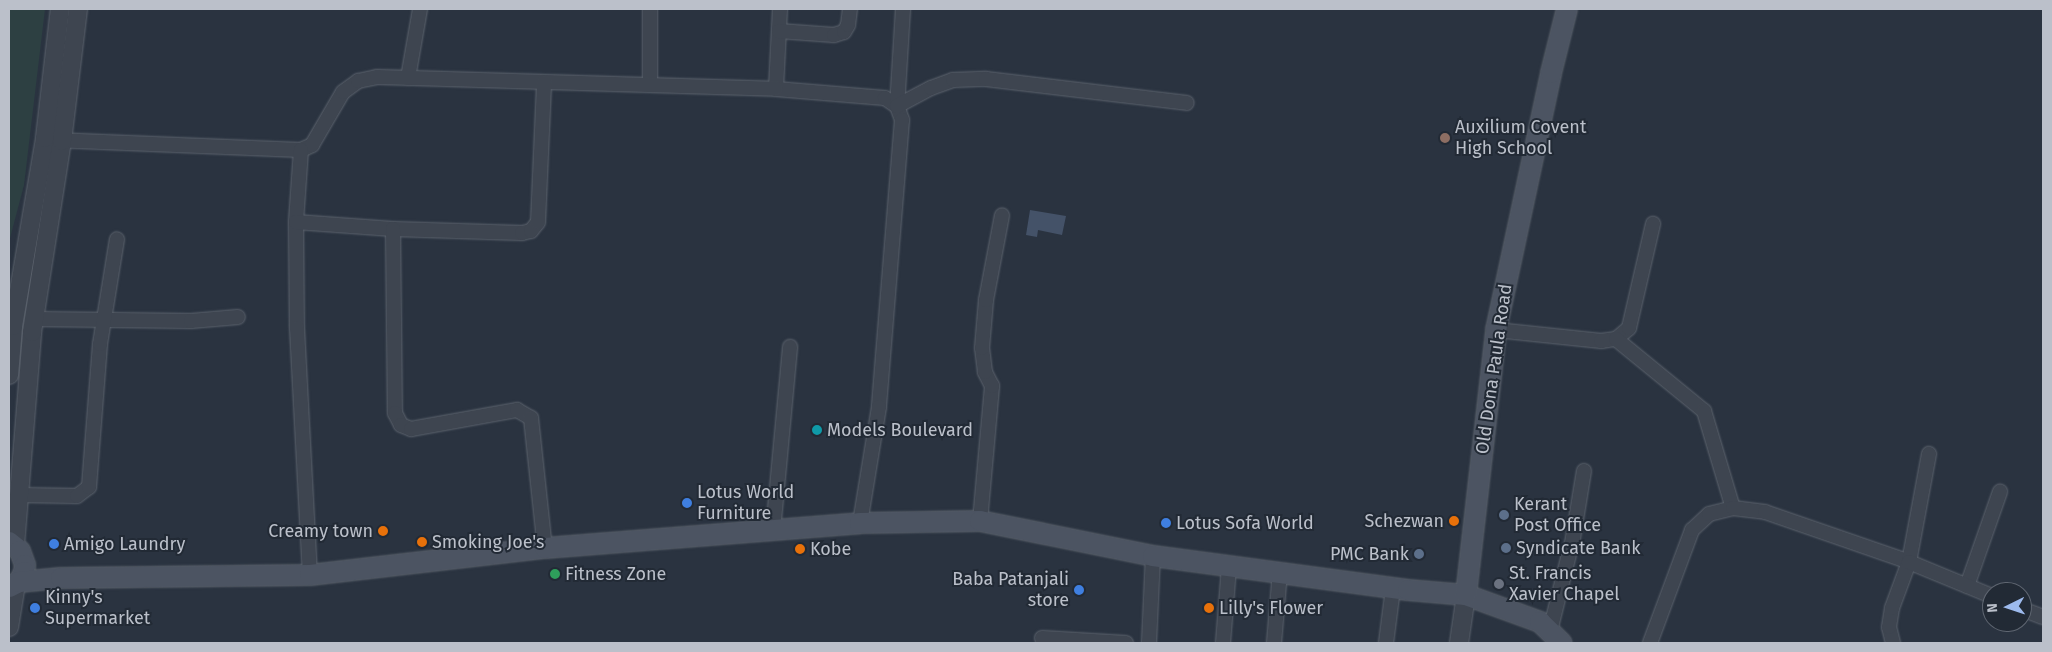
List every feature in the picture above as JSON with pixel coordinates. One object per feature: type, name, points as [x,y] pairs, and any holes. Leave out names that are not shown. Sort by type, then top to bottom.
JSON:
[{"type":"main road","name":"Old Dona Paula Road","points":[[1466,594],[1496,330],[1548,82],[1567,9]]},
{"type":"main road","points":[[14,584],[61,578],[310,575],[544,548],[860,523],[980,521],[1153,556],[1393,588],[1466,594],[1540,622],[1556,637]]},
{"type":"main road","points":[[16,548],[61,578]]},
{"type":"main road","points":[[14,584],[24,572],[16,548]]},
{"type":"street","points":[[16,548],[18,495],[53,140],[60,9]]},
{"type":"street","points":[[9,375],[13,326],[53,140],[78,9]]},
{"type":"street","points":[[408,78],[420,9]]},
{"type":"street","points":[[650,9],[650,85]]},
{"type":"street","points":[[776,89],[780,9]]},
{"type":"street","points":[[779,32],[834,35],[844,32],[848,25],[850,9]]},
{"type":"street","points":[[860,523],[879,407],[902,120],[897,106],[903,9]]},
{"type":"street","points":[[53,140],[301,150],[312,145],[343,92],[358,81],[377,77],[776,89],[885,98],[897,106]]},
{"type":"street","points":[[897,106],[931,88],[953,80],[986,79],[1187,103]]},
{"type":"street","points":[[296,222],[393,229],[531,232],[538,222],[544,82]]},
{"type":"street","points":[[301,150],[296,222],[297,328],[310,575]]},
{"type":"street","points":[[980,521],[992,386],[985,372],[982,348],[985,310],[1002,215]]},
{"type":"street","points":[[1496,330],[1601,341],[1616,340],[1629,328],[1653,224]]},
{"type":"street","points":[[393,229],[395,413],[401,425],[411,429],[516,410],[531,418],[544,548]]},
{"type":"street","points":[[18,495],[77,496],[85,493],[89,487],[103,321],[116,239]]},
{"type":"street","points":[[34,319],[191,321],[238,317]]},
{"type":"street","points":[[1616,340],[1704,411],[1733,508]]},
{"type":"street","points":[[772,531],[790,347]]},
{"type":"street","points":[[1893,643],[1889,627],[1892,608],[1909,562],[1929,454]]},
{"type":"street","points":[[1556,637],[1584,471]]},
{"type":"street","points":[[1967,586],[2000,492]]},
{"type":"street","points":[[1650,643],[1692,530],[1708,514],[1733,508],[1764,512],[1909,562],[1982,592]]},
{"type":"street","points":[[1149,643],[1153,556]]},
{"type":"street","points":[[1223,643],[1229,566]]},
{"type":"street","points":[[1274,643],[1280,572]]},
{"type":"street","points":[[9,627],[14,584]]},
{"type":"street","points":[[1386,643],[1393,588]]},
{"type":"street","points":[[1459,643],[1466,594]]},
{"type":"street","points":[[1042,638],[1126,643]]},
{"type":"shaded area","points":[[9,9],[45,9],[24,185],[9,242]]},
{"type":"water","points":[[1030,210],[1066,216],[1062,235],[1038,230],[1037,237],[1026,235]]},
{"type":"place","name":"Auxilium Covent High School","points":[[1445,138]]},
{"type":"place","name":"Models Boulevard","points":[[817,430]]},
{"type":"place","name":"Lotus World Furniture","points":[[687,503]]},
{"type":"place","name":"Kerant Post Office","points":[[1504,515]]},
{"type":"place","name":"Schezwan","points":[[1454,521]]},
{"type":"place","name":"Lotus Sofa World","points":[[1166,523]]},
{"type":"place","name":"Creamy town","points":[[383,531]]},
{"type":"place","name":"Smoking Joe's","points":[[422,542]]},
{"type":"place","name":"Amigo Laundry","points":[[54,544]]},
{"type":"place","name":"Syndicate Bank","points":[[1506,548]]},
{"type":"place","name":"Kobe","points":[[800,549]]},
{"type":"place","name":"PMC Bank","points":[[1419,554]]},
{"type":"place","name":"Fitness Zone","points":[[555,574]]},
{"type":"place","name":"St. Francis Xavier Chapel","points":[[1499,584]]},
{"type":"place","name":"Baba Patanjali store","points":[[1079,590]]},
{"type":"place","name":"Kinny's Supermarket","points":[[35,608]]},
{"type":"place","name":"Lilly's Flower","points":[[1209,608]]}]
